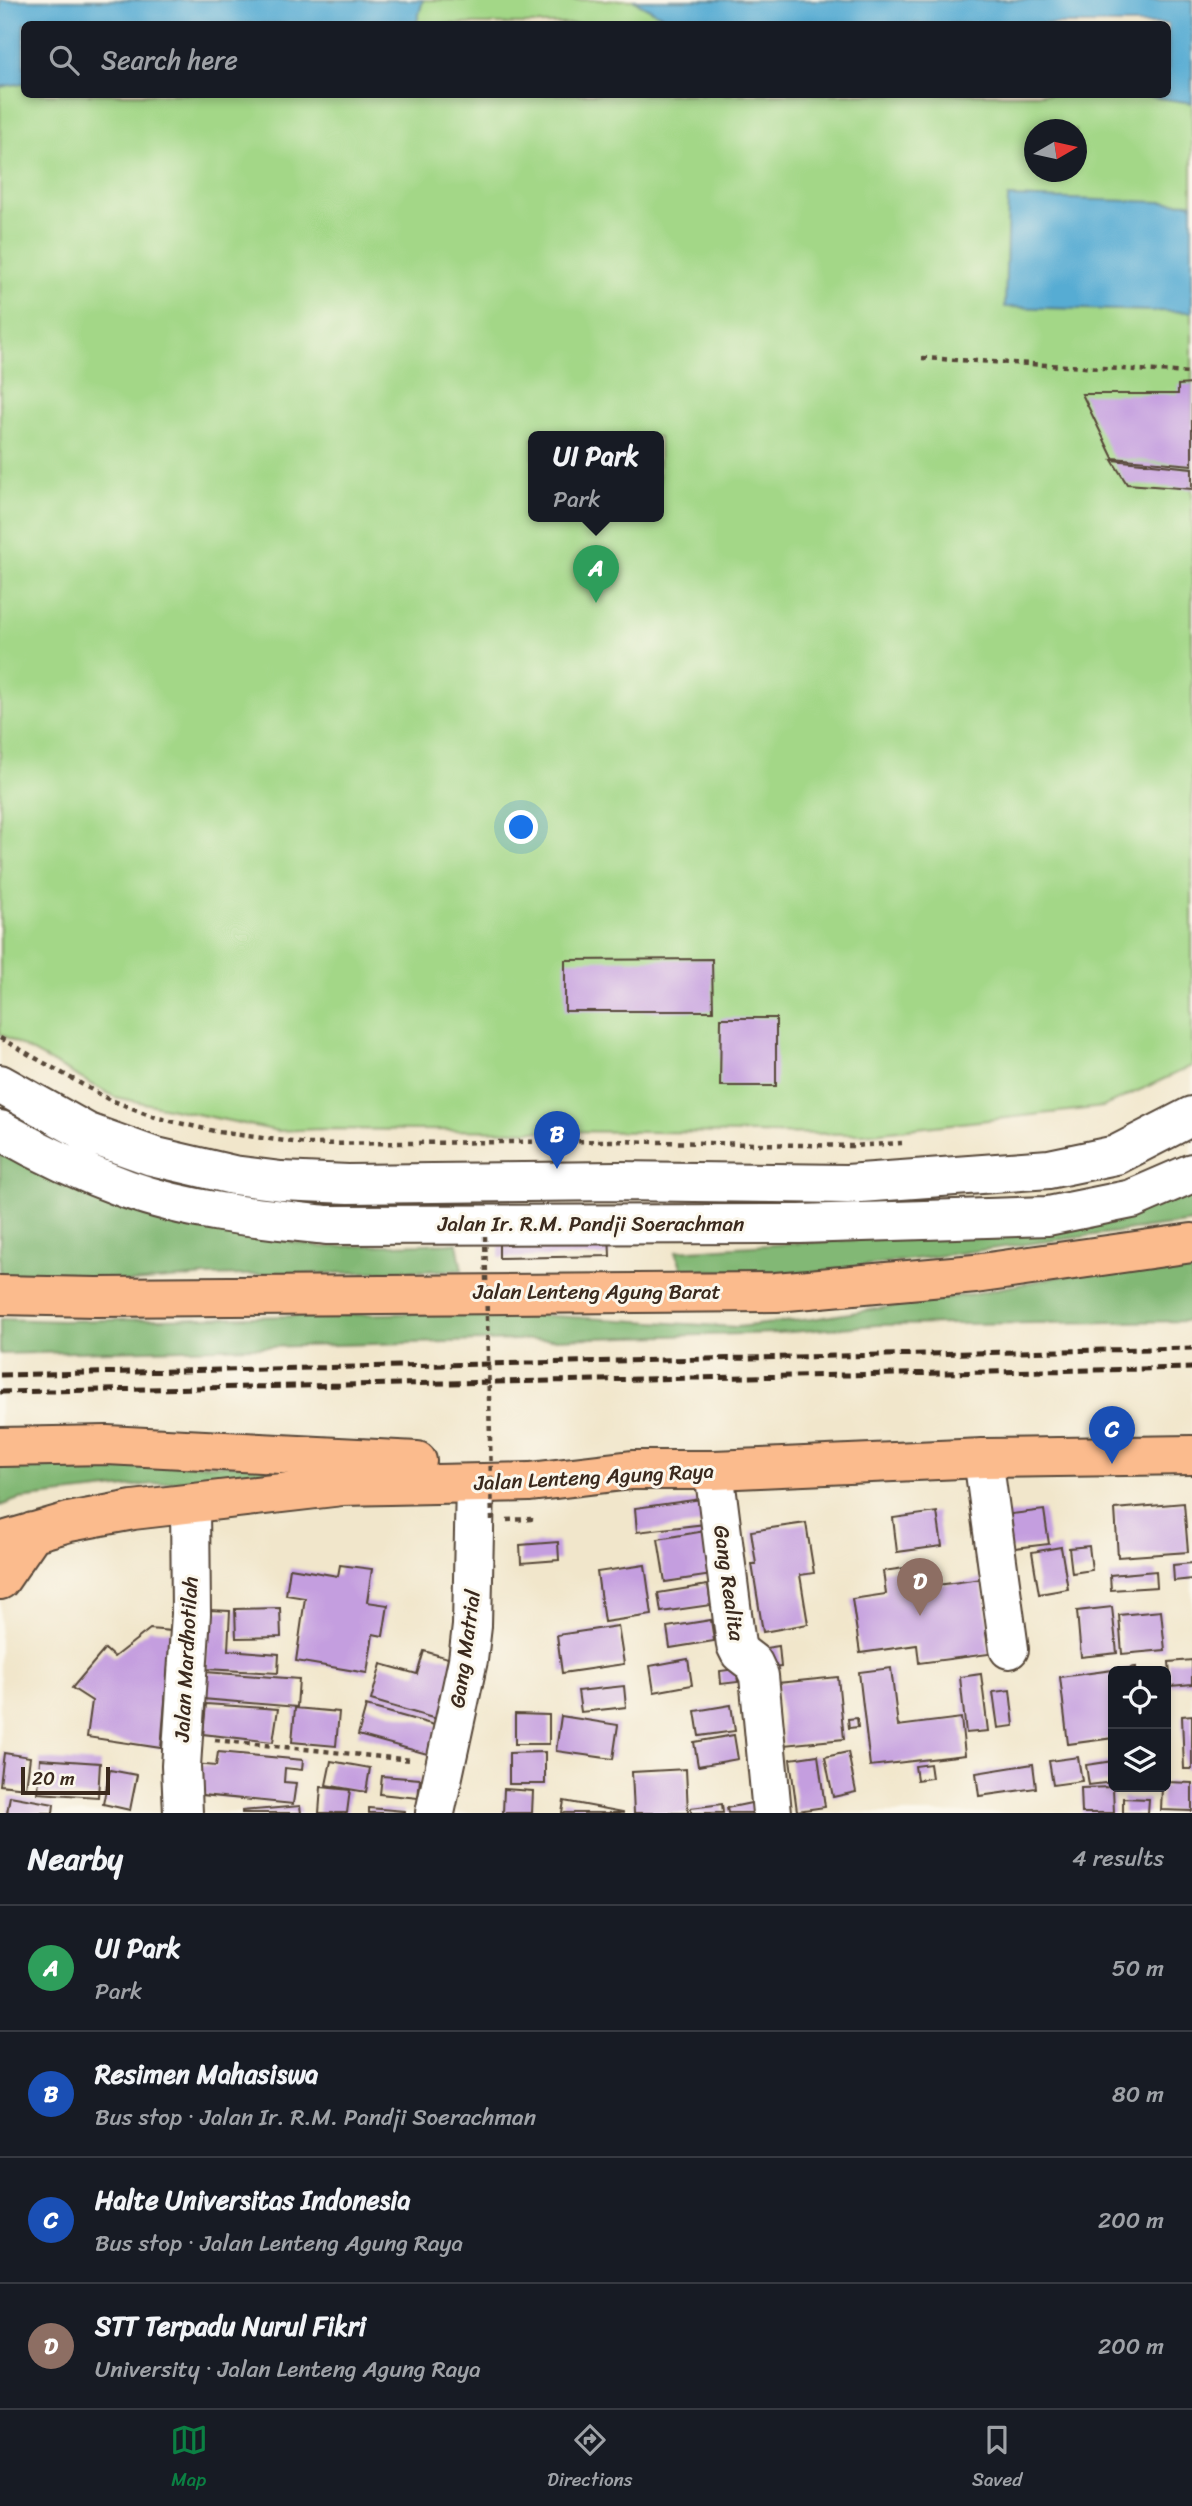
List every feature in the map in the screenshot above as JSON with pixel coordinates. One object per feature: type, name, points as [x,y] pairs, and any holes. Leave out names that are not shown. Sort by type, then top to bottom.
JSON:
[{"type":"main road","name":"Jalan Lenteng Agung Barat","points":[[0,1295],[96,1297],[776,1292],[975,1274],[1192,1243]]},
{"type":"main road","points":[[0,1447],[107,1445],[409,1461],[550,1460],[632,1470]]},
{"type":"main road","name":"Jalan Lenteng Agung Raya","points":[[17,1537],[69,1522],[133,1510],[342,1486],[530,1482],[632,1470],[714,1470],[983,1458],[1192,1455]]},
{"type":"main road","points":[[0,1580],[17,1537]]},
{"type":"street","name":"Jalan Ir. R.M. Pandji Soerachman","points":[[0,1084],[88,1133],[152,1156],[233,1175],[281,1181],[348,1184],[572,1181],[846,1184],[1049,1169],[1116,1156],[1192,1116]]},
{"type":"street","name":"Jalan Ir. R.M. Pandji Soerachman","points":[[0,1130],[47,1155],[128,1189],[191,1206],[258,1218],[328,1225],[800,1224],[1048,1216],[1132,1199],[1192,1173]]},
{"type":"street","points":[[572,1181],[575,1224]]},
{"type":"street","points":[[983,1458],[1009,1649]]},
{"type":"street","name":"Gang Realita","points":[[714,1470],[736,1645],[740,1653],[753,1663],[760,1676],[772,1813]]},
{"type":"street","name":"Gang Matrial","points":[[435,1813],[466,1671],[472,1626],[475,1484]]},
{"type":"street","name":"Jalan Mardhotilah","points":[[183,1813],[181,1766],[191,1615],[190,1504]]},
{"type":"path","points":[[922,358],[1192,373]]},
{"type":"path","points":[[0,1038],[108,1099],[158,1118],[218,1132],[307,1144],[610,1141],[852,1146],[905,1143]]},
{"type":"path","points":[[485,1236],[492,1520],[531,1519]]},
{"type":"path","points":[[183,1737],[445,1764]]},
{"type":"green space","points":[[0,0],[1192,0],[1192,1066],[1103,1107],[863,1134],[319,1129],[278,1131],[115,1097],[0,1034]]},
{"type":"green space","points":[[0,1137],[179,1223],[323,1247],[457,1243],[462,1270],[205,1276],[50,1289],[0,1288]]},
{"type":"green space","points":[[1192,1195],[1192,1222],[810,1273],[682,1270],[676,1251],[1018,1229],[1072,1222]]},
{"type":"green space","points":[[1192,1250],[1192,1321],[877,1325],[778,1333],[0,1354],[0,1319],[62,1321],[483,1312],[737,1327],[812,1319],[972,1294]]},
{"type":"green space","points":[[0,1464],[325,1465],[19,1499],[0,1506]]},
{"type":"water","points":[[0,0],[423,0],[417,21],[21,21],[21,84],[0,87]]},
{"type":"water","points":[[633,0],[1192,0],[1192,103],[1158,98],[1171,98],[1171,21],[672,21]]},
{"type":"water","points":[[1008,197],[1192,203],[1192,312],[1005,307]]},
{"type":"building","points":[[1192,384],[1192,465],[1113,458],[1082,394],[1178,394],[1178,385]]},
{"type":"building","points":[[1112,460],[1192,468],[1192,489],[1127,484]]},
{"type":"building","points":[[712,959],[713,1011],[565,1011],[565,960]]},
{"type":"building","points":[[721,1018],[776,1018],[776,1086],[720,1086]]},
{"type":"building","points":[[609,1231],[610,1256],[499,1258],[499,1232]]},
{"type":"building","points":[[702,1499],[705,1524],[637,1532],[635,1508]]},
{"type":"building","points":[[1184,1503],[1188,1552],[1118,1557],[1115,1509]]},
{"type":"building","points":[[1044,1510],[1049,1544],[1007,1549],[1003,1515]]},
{"type":"building","points":[[937,1512],[942,1546],[897,1552],[893,1518]]},
{"type":"building","points":[[806,1523],[814,1573],[800,1575],[808,1624],[763,1632],[752,1564],[756,1564],[751,1531]]},
{"type":"building","points":[[705,1531],[712,1575],[665,1582],[658,1539]]},
{"type":"building","points":[[558,1542],[559,1560],[521,1563],[520,1545]]},
{"type":"building","points":[[1089,1546],[1092,1570],[1072,1573],[1069,1548]]},
{"type":"building","points":[[1061,1547],[1068,1589],[1039,1594],[1032,1552]]},
{"type":"building","points":[[1192,1563],[1192,1579],[1174,1581],[1173,1565]]},
{"type":"building","points":[[340,1565],[372,1569],[367,1602],[388,1605],[383,1636],[373,1634],[367,1673],[296,1661],[305,1598],[286,1595],[290,1568],[338,1576]]},
{"type":"building","points":[[645,1565],[652,1615],[604,1622],[597,1572]]},
{"type":"building","points":[[912,1567],[915,1588],[981,1579],[989,1633],[986,1633],[989,1654],[919,1663],[917,1645],[860,1653],[852,1599],[886,1594],[883,1571]]},
{"type":"building","points":[[1156,1571],[1157,1587],[1111,1590],[1110,1575]]},
{"type":"building","points":[[708,1585],[711,1605],[661,1612],[658,1593]]},
{"type":"building","points":[[1112,1607],[1117,1653],[1081,1657],[1077,1611]]},
{"type":"building","points":[[280,1608],[281,1637],[236,1638],[235,1609]]},
{"type":"building","points":[[209,1610],[230,1611],[228,1650],[279,1654],[278,1673],[206,1669]]},
{"type":"building","points":[[1161,1611],[1165,1650],[1122,1654],[1119,1615]]},
{"type":"building","points":[[711,1620],[714,1641],[670,1648],[667,1627]]},
{"type":"building","points":[[618,1626],[624,1664],[562,1673],[557,1635]]},
{"type":"building","points":[[150,1629],[171,1631],[161,1748],[87,1737],[92,1701],[72,1688],[105,1649],[114,1657]]},
{"type":"building","points":[[779,1646],[781,1667],[761,1669],[759,1649]]},
{"type":"building","points":[[424,1651],[461,1662],[443,1721],[371,1700],[381,1664],[417,1674]]},
{"type":"building","points":[[688,1659],[692,1685],[654,1692],[650,1666]]},
{"type":"building","points":[[1192,1660],[1192,1684],[1171,1686],[1169,1662]]},
{"type":"building","points":[[891,1668],[898,1726],[961,1718],[965,1755],[870,1766],[859,1672]]},
{"type":"building","points":[[736,1669],[738,1682],[721,1684],[720,1671]]},
{"type":"building","points":[[1108,1671],[1108,1739],[1068,1744],[1060,1677]]},
{"type":"building","points":[[205,1672],[299,1679],[297,1707],[203,1699]]},
{"type":"building","points":[[981,1674],[988,1731],[966,1733],[960,1677]]},
{"type":"building","points":[[838,1677],[844,1739],[784,1745],[778,1683]]},
{"type":"building","points":[[624,1686],[626,1707],[581,1712],[578,1691]]},
{"type":"building","points":[[1010,1690],[1014,1726],[998,1728],[993,1692]]},
{"type":"building","points":[[206,1704],[278,1709],[273,1742],[203,1734]]},
{"type":"building","points":[[731,1705],[735,1731],[699,1736],[695,1711]]},
{"type":"building","points":[[366,1706],[438,1726],[431,1755],[358,1735]]},
{"type":"building","points":[[295,1708],[339,1712],[336,1746],[292,1742]]},
{"type":"building","points":[[515,1714],[549,1715],[549,1744],[515,1744]]},
{"type":"building","points":[[1192,1715],[1192,1769],[1184,1769],[1182,1716]]},
{"type":"building","points":[[561,1716],[618,1725],[613,1759],[556,1751]]},
{"type":"building","points":[[857,1718],[858,1727],[849,1728],[848,1719]]},
{"type":"building","points":[[734,1735],[738,1759],[698,1766],[694,1742]]},
{"type":"building","points":[[218,1752],[303,1760],[302,1770],[285,1768],[284,1782],[296,1783],[293,1804],[192,1794],[195,1764],[216,1766]]},
{"type":"building","points":[[545,1752],[545,1784],[509,1784],[509,1753]]},
{"type":"building","points":[[848,1752],[856,1792],[833,1797],[825,1757]]},
{"type":"building","points":[[4,1753],[30,1757],[26,1788],[0,1785]]},
{"type":"building","points":[[818,1755],[825,1807],[797,1811],[790,1759]]},
{"type":"building","points":[[1078,1757],[1082,1781],[1053,1785],[1049,1761]]},
{"type":"building","points":[[40,1759],[100,1763],[98,1797],[38,1793]]},
{"type":"building","points":[[331,1761],[370,1768],[366,1792],[326,1785]]},
{"type":"building","points":[[1108,1762],[1108,1783],[1089,1785],[1086,1765]]},
{"type":"building","points":[[930,1764],[932,1778],[917,1780],[915,1766]]},
{"type":"building","points":[[1033,1764],[1036,1788],[979,1796],[976,1773]]},
{"type":"building","points":[[686,1769],[688,1813],[634,1813],[632,1772]]},
{"type":"building","points":[[110,1770],[137,1775],[130,1810],[103,1804]]},
{"type":"building","points":[[382,1776],[420,1779],[418,1798],[380,1794]]},
{"type":"building","points":[[1171,1782],[1192,1783],[1192,1811],[1161,1810],[1162,1792],[1171,1792]]},
{"type":"building","points":[[321,1787],[350,1790],[347,1813],[319,1813]]},
{"type":"building","points":[[1108,1787],[1108,1792],[1113,1792],[1114,1813],[1082,1813],[1081,1788]]},
{"type":"building","points":[[504,1789],[533,1791],[532,1813],[503,1813]]},
{"type":"building","points":[[10,1796],[54,1804],[53,1813],[7,1813]]},
{"type":"building","points":[[1123,1798],[1149,1799],[1148,1813],[1123,1813]]},
{"type":"building","points":[[564,1801],[623,1812],[623,1813],[562,1813]]},
{"type":"building","points":[[756,1802],[758,1813],[728,1813],[727,1808]]},
{"type":"building","points":[[722,1804],[723,1813],[691,1813],[691,1808]]},
{"type":"building","points":[[300,1806],[301,1813],[242,1813],[242,1811]]},
{"type":"building","points":[[369,1808],[404,1811],[404,1813],[369,1813]]},
{"type":"railway","points":[[0,1375],[1192,1348]]},
{"type":"railway","points":[[0,1392],[1192,1368]]},
{"type":"place","name":"UI Park","points":[[596,603]]},
{"type":"place","name":"Resimen Mahasiswa","points":[[557,1169]]},
{"type":"place","name":"Halte Universitas Indonesia","points":[[1112,1464]]},
{"type":"place","name":"STT Terpadu Nurul Fikri","points":[[920,1616]]}]
